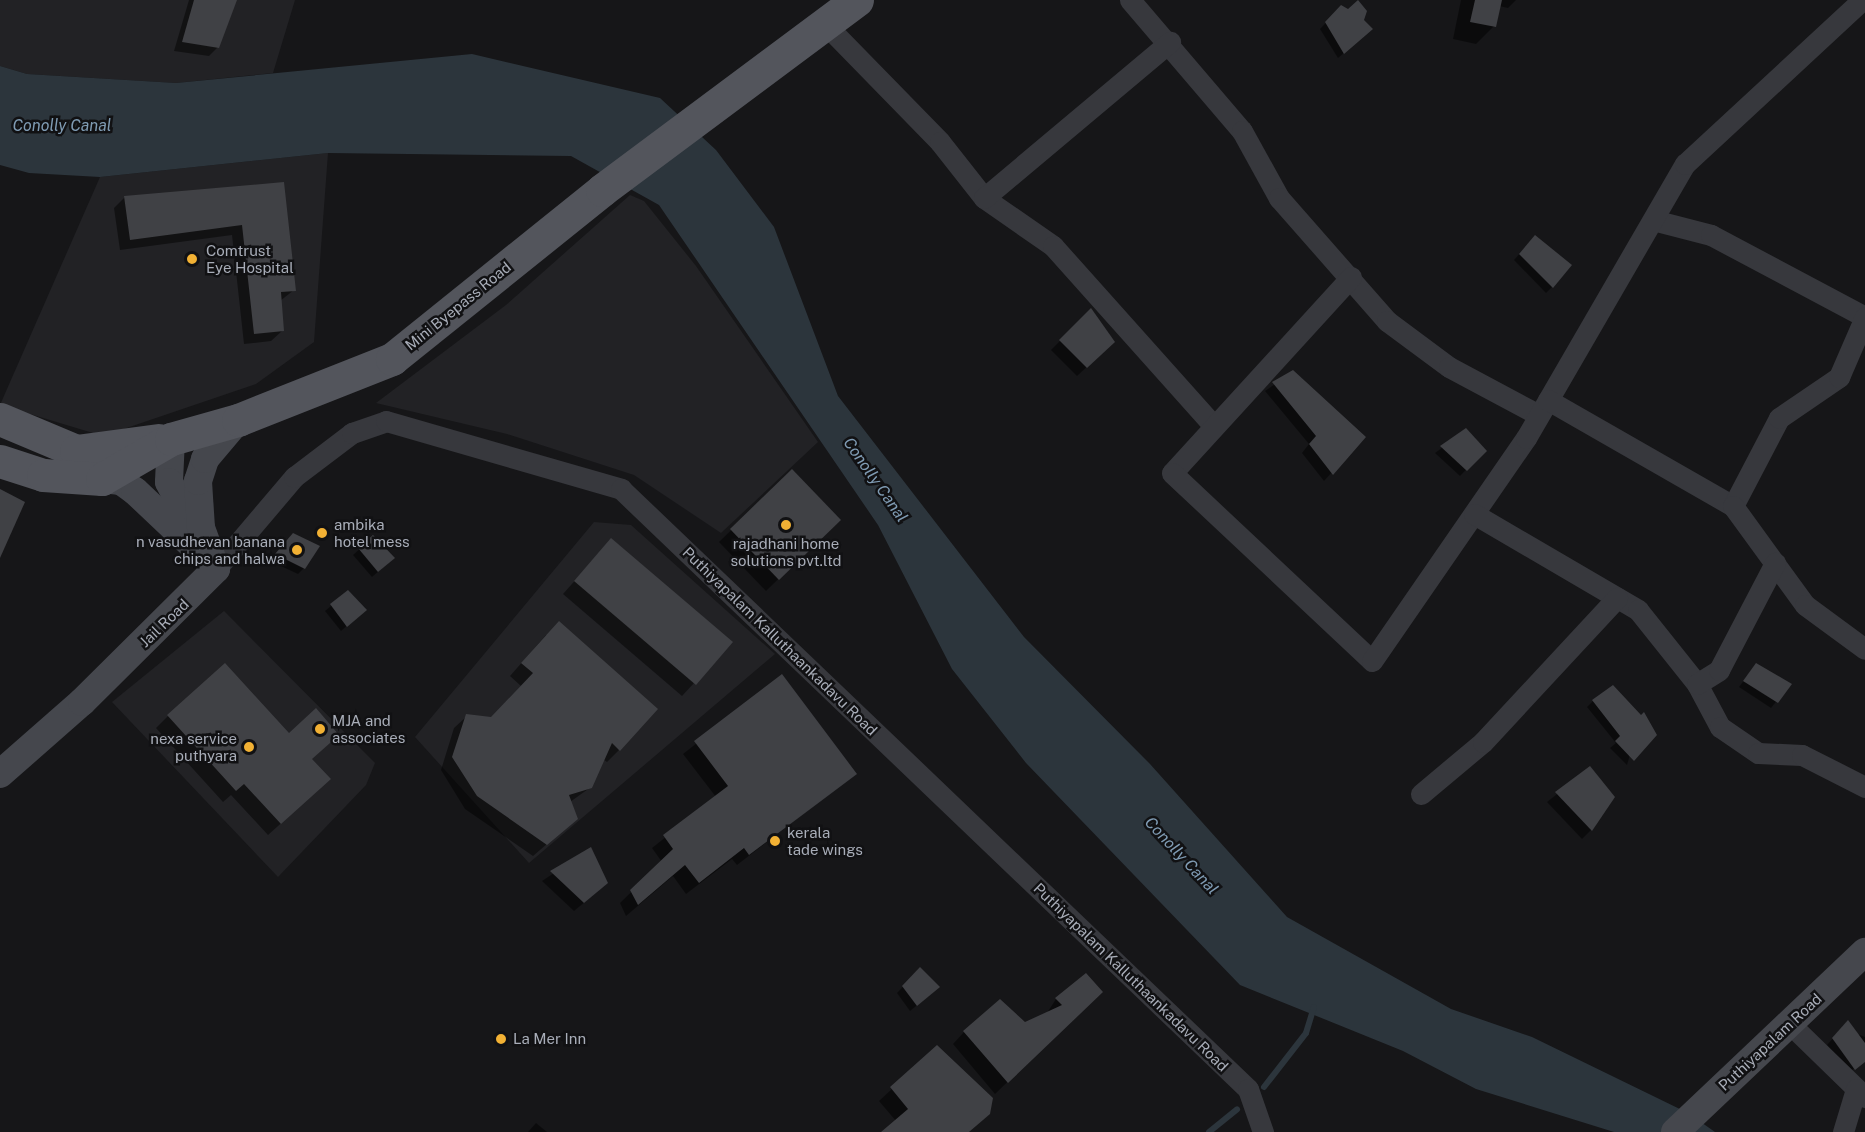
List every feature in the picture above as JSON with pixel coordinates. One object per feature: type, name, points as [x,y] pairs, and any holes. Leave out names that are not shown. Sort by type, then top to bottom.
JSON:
[{"type":"main road","name":"Mini Byepass Road","points":[[102,479],[171,439],[237,420],[392,360],[602,190],[720,107],[857,0]]},
{"type":"main road","points":[[0,419],[76,451],[171,439]]},
{"type":"main road","points":[[0,461],[43,475],[102,479]]},
{"type":"street","points":[[1130,0],[1170,42],[1242,131],[1279,198],[1388,321],[1431,354],[1544,408],[1733,506],[1805,604],[1865,649]]},
{"type":"street","points":[[1351,277],[1172,472],[1372,661],[1544,408],[1685,164],[1862,0]]},
{"type":"street","points":[[826,25],[940,142],[984,198],[1053,246],[1214,426]]},
{"type":"street","points":[[984,198],[1170,42]]},
{"type":"street","points":[[1653,220],[1711,235],[1865,317],[1859,351],[1839,377],[1779,418],[1733,506]]},
{"type":"street","points":[[216,569],[201,528],[198,482],[206,459],[237,420]]},
{"type":"street","name":"Puthiyapalam Kalluthaankadavu Road","points":[[216,569],[294,477],[352,433],[386,421],[621,489],[1248,1089],[1263,1132]]},
{"type":"street","points":[[171,439],[169,482],[216,569]]},
{"type":"street","points":[[102,479],[121,481],[135,491],[216,569]]},
{"type":"street","points":[[1474,514],[1638,610],[1697,684],[1720,728],[1758,753],[1802,755],[1865,787]]},
{"type":"street","points":[[1697,684],[1719,670],[1775,563]]},
{"type":"street","name":"Jail Road","points":[[0,774],[82,702],[216,569]]},
{"type":"street","points":[[1421,794],[1483,742],[1617,598]]},
{"type":"street","name":"Puthiyapalam Road","points":[[1675,1132],[1865,952]]},
{"type":"street","points":[[1790,1024],[1861,1093],[1843,1132]]},
{"type":"shaded area","points":[[0,0],[295,0],[273,73],[176,83],[27,74],[0,66]]},
{"type":"shaded area","name":"Comtrust Eye Hospital","points":[[328,153],[314,342],[256,384],[103,436],[0,405],[100,177]]},
{"type":"shaded area","points":[[630,195],[644,201],[696,266],[818,442],[721,533],[634,475],[507,434],[376,403],[506,305]]},
{"type":"shaded area","points":[[594,522],[631,525],[775,654],[529,863],[415,737]]},
{"type":"shaded area","points":[[224,611],[375,763],[366,785],[278,877],[112,702]]},
{"type":"water","name":"Conolly Canal","points":[[472,54],[660,98],[716,150],[774,227],[838,396],[1024,637],[1150,764],[1287,917],[1451,1009],[1532,1037],[1688,1113],[1715,1132],[1614,1132],[1476,1089],[1403,1051],[1240,985],[1026,763],[952,669],[878,525],[659,205],[571,156],[328,153],[100,177],[29,173],[0,165],[0,66],[27,74],[176,83]]},
{"type":"building","points":[[194,0],[237,0],[219,48],[182,42]]},
{"type":"building","points":[[1358,0],[1367,11],[1364,20],[1373,29],[1344,54],[1325,22],[1341,5],[1348,9]]},
{"type":"building","points":[[1475,0],[1502,0],[1496,27],[1470,22]]},
{"type":"building","points":[[284,182],[296,291],[281,292],[284,331],[254,334],[242,225],[130,240],[124,196]]},
{"type":"building","points":[[1535,235],[1572,265],[1553,288],[1519,254]]},
{"type":"building","points":[[1091,308],[1115,342],[1087,368],[1059,340]]},
{"type":"building","points":[[1293,370],[1366,437],[1333,475],[1309,444],[1316,436],[1272,382]]},
{"type":"building","points":[[1466,428],[1487,451],[1467,471],[1440,446]]},
{"type":"building","name":"rajadhani home solutions pvt.ltd","points":[[792,469],[841,520],[779,580],[730,529]]},
{"type":"building","points":[[0,489],[25,502],[0,558]]},
{"type":"building","name":"n vasudhevan banana chips and halwa","points":[[293,533],[320,546],[305,569],[275,554]]},
{"type":"building","points":[[373,535],[395,558],[378,572],[358,548]]},
{"type":"building","points":[[611,538],[733,642],[696,685],[574,581]]},
{"type":"building","points":[[348,590],[367,610],[347,627],[330,604]]},
{"type":"building","points":[[559,621],[658,709],[620,751],[612,743],[592,788],[569,795],[578,819],[547,845],[477,796],[452,757],[466,714],[491,717],[533,673],[521,663]]},
{"type":"building","name":"nexa service puthyara","points":[[225,663],[289,733],[316,708],[339,735],[312,759],[331,779],[281,824],[244,784],[236,791],[167,715]]},
{"type":"building","points":[[1756,663],[1792,684],[1778,703],[1743,681]]},
{"type":"building","points":[[782,674],[857,774],[749,855],[744,848],[699,883],[685,865],[638,905],[630,890],[673,849],[663,835],[728,786],[694,741]]},
{"type":"building","points":[[1613,685],[1641,715],[1644,712],[1657,735],[1634,761],[1615,741],[1620,736],[1592,700]]},
{"type":"building","points":[[1590,766],[1615,797],[1592,831],[1555,792]]},
{"type":"building","points":[[591,847],[608,883],[584,903],[550,871]]},
{"type":"building","points":[[920,967],[940,987],[917,1006],[902,986]]},
{"type":"building","points":[[1086,973],[1103,992],[1008,1083],[963,1031],[1000,999],[1025,1022],[1062,1005],[1055,998]]},
{"type":"building","points":[[1848,1020],[1865,1043],[1865,1062],[1855,1070],[1832,1038]]},
{"type":"building","points":[[937,1045],[993,1098],[990,1114],[969,1132],[881,1132],[908,1109],[890,1087]]},
{"type":"waterway","points":[[1264,1087],[1306,1033],[1314,1007]]},
{"type":"waterway","points":[[1209,1132],[1237,1109]]},
{"type":"place","name":"Comtrust Eye Hospital","points":[[192,259]]},
{"type":"place","name":"rajadhani home solutions pvt.ltd","points":[[786,525]]},
{"type":"place","name":"ambika hotel mess","points":[[322,533]]},
{"type":"place","name":"n vasudhevan banana chips and halwa","points":[[297,550]]},
{"type":"place","name":"MJA and associates","points":[[320,729]]},
{"type":"place","name":"nexa service puthyara","points":[[249,747]]},
{"type":"place","name":"kerala tade wings","points":[[775,841]]},
{"type":"place","name":"La Mer Inn","points":[[501,1039]]}]
